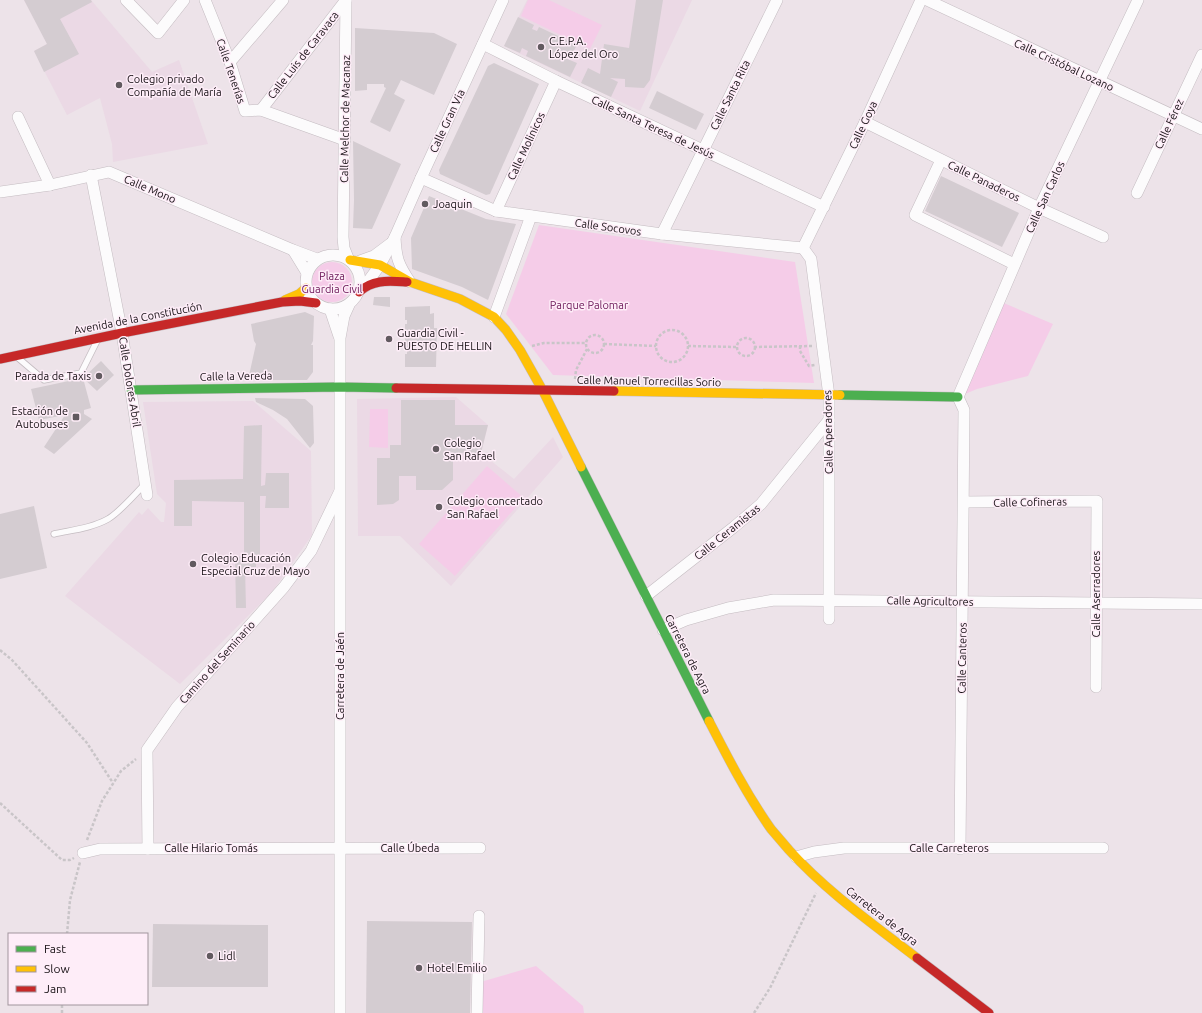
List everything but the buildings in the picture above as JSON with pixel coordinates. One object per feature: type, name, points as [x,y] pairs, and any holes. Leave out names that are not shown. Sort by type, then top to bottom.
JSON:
[{"type":"street","points":[[126,0],[158,33],[184,0]]},
{"type":"street","name":"Calle Tenerías","points":[[205,0],[230,62],[245,111],[261,110],[345,140]]},
{"type":"street","points":[[230,62],[283,0]]},
{"type":"street","name":"Calle Luis de Caravaca","points":[[261,110],[346,0]]},
{"type":"street","name":"Calle Melchor de Macanaz","points":[[346,0],[344,248],[353,260]]},
{"type":"street","name":"Calle Gran Via","points":[[361,290],[380,265],[393,240],[503,0]]},
{"type":"street","name":"Calle Santa Rita","points":[[662,234],[777,0]]},
{"type":"street","name":"Calle Goya","points":[[803,248],[865,122],[921,0]]},
{"type":"street","name":"Calle Cristóbal Lozano","points":[[927,0],[1202,129]]},
{"type":"street","name":"Calle San Carlos","points":[[958,397],[1039,208],[1138,0]]},
{"type":"street","name":"Calle Santa Teresa de Jesús","points":[[482,44],[556,81],[824,207]]},
{"type":"street","name":"Calle Férez","points":[[1137,193],[1202,54]]},
{"type":"street","name":"Calle Molinicos","points":[[496,211],[556,81]]},
{"type":"street","points":[[18,116],[50,184]]},
{"type":"street","name":"Calle Panaderos","points":[[865,122],[1039,208],[1103,237]]},
{"type":"street","points":[[941,160],[915,215],[1014,264]]},
{"type":"street","name":"Calle Mono","points":[[1,192],[109,172],[317,259]]},
{"type":"street","name":"Calle Dolores Abril","points":[[91,175],[122,333],[147,495]]},
{"type":"street","name":"Calle Socovos","points":[[421,178],[496,211],[662,234],[803,248]]},
{"type":"street","points":[[494,317],[531,216]]},
{"type":"street","points":[[333,254],[342,244],[344,237]]},
{"type":"street","points":[[353,260],[358,269],[361,281],[361,290],[356,297],[349,305],[343,308],[330,309],[316,303],[308,294],[306,288],[307,273],[311,265],[317,259],[333,254],[341,255],[353,260],[374,256],[393,240]]},
{"type":"street","points":[[393,240],[396,257],[410,282]]},
{"type":"street","name":"Calle Aperadores","points":[[803,248],[811,259],[829,396],[830,619]]},
{"type":"street","points":[[293,250],[307,273]]},
{"type":"street","name":"Carretera de Agra","points":[[353,260],[380,265],[410,282],[460,299],[494,317],[506,330],[520,350],[544,391],[742,785],[772,830],[821,882],[847,904],[989,1013]]},
{"type":"street","name":"Carretera de Agra","points":[[361,290],[383,281],[410,282]]},
{"type":"street","name":"Avenida de la Constitución","points":[[282,302],[299,294],[306,288]]},
{"type":"street","name":"Avenida de la Constitución","points":[[0,359],[122,333],[282,302],[300,301],[316,303]]},
{"type":"street","name":"Carretera de Jaén","points":[[340,1013],[340,338],[344,316],[349,305]]},
{"type":"street","name":"Carretera de Jaén","points":[[330,309],[340,338]]},
{"type":"street","name":"Calle Manuel Torrecillas Sorio","points":[[340,387],[958,397]]},
{"type":"street","name":"Calle la Vereda","points":[[131,390],[340,387]]},
{"type":"street","name":"Calle Canteros","points":[[958,397],[964,410],[960,849]]},
{"type":"street","name":"Calle Ceramistas","points":[[646,596],[761,504],[829,420]]},
{"type":"street","name":"Camino del Seminario","points":[[147,750],[177,707],[284,587],[310,550],[340,492]]},
{"type":"street","name":"Calle Cofineras","points":[[964,502],[1097,501]]},
{"type":"street","name":"Calle Aserradores","points":[[1096,687],[1097,501]]},
{"type":"street","name":"Calle Agricultores","points":[[663,630],[686,620],[728,608],[774,600],[830,599],[963,602],[1202,604]]},
{"type":"street","points":[[147,750],[148,849]]},
{"type":"street","name":"Calle Úbeda","points":[[340,848],[480,848]]},
{"type":"street","name":"Calle Hilario Tomás","points":[[83,853],[100,849],[340,848]]},
{"type":"street","name":"Calle Carreteros","points":[[796,857],[814,852],[844,848],[1103,848]]},
{"type":"street","points":[[477,1013],[479,916]]},
{"type":"lane","points":[[15,356],[44,380],[81,373],[99,338]]},
{"type":"lane","points":[[54,534],[86,528],[109,518],[132,498],[145,483]]},
{"type":"path","points":[[671,330],[682,333],[688,346],[687,353],[684,357],[674,363],[664,361],[660,358],[657,353],[656,346],[658,338],[661,334],[671,330]]},
{"type":"path","points":[[574,391],[576,370],[587,348],[586,343],[590,336],[596,335],[601,338],[604,344]]},
{"type":"path","points":[[747,338],[752,341],[754,347],[753,352],[745,356],[740,354],[737,347],[741,340],[747,338]]},
{"type":"path","points":[[520,350],[544,343],[586,343]]},
{"type":"path","points":[[604,344],[656,346]]},
{"type":"path","points":[[587,348],[592,352],[597,352],[602,349],[604,344]]},
{"type":"path","points":[[688,346],[737,347]]},
{"type":"path","points":[[800,346],[800,351],[809,366],[825,364]]},
{"type":"path","points":[[754,347],[822,346]]},
{"type":"path","points":[[0,650],[12,660],[87,743],[113,783]]},
{"type":"path","points":[[67,933],[70,900],[83,853],[102,801],[121,771],[147,750]]},
{"type":"path","points":[[0,803],[62,860],[70,860],[83,853]]},
{"type":"path","points":[[754,1013],[774,981],[821,882]]},
{"type":"shaded area","name":"Colegio privado Compañía de María","points":[[24,0],[91,0],[152,72],[179,60],[208,144],[113,162],[112,144],[100,98],[67,115],[34,51],[47,44]]},
{"type":"shaded area","points":[[527,0],[692,0],[640,111],[504,46]]},
{"type":"shaded area","name":"Colegio concertado San Rafael","points":[[456,397],[488,425],[481,453],[514,479],[553,437],[563,457],[451,586],[400,536],[358,536],[357,399]]},
{"type":"shaded area","name":"Colegio Educación Especial Cruz de Mayo","points":[[253,401],[311,451],[312,535],[272,592],[180,684],[65,596],[139,512],[142,515],[148,508],[161,522],[164,522],[166,503],[157,494],[143,402]]},
{"type":"green space","points":[[528,0],[549,0],[602,25],[590,49],[521,16]]},
{"type":"green space","name":"Parque Palomar","points":[[539,225],[795,262],[814,383],[553,375],[506,314]]},
{"type":"green space","name":"Plaza Guardia Civil","points":[[336,262],[343,265],[349,271],[352,282],[351,290],[343,299],[336,302],[328,302],[321,299],[313,290],[312,278],[315,271],[324,263]]},
{"type":"green space","points":[[999,301],[1053,324],[1028,376],[977,389],[958,397]]},
{"type":"green space","points":[[370,409],[388,409],[388,448],[369,447]]},
{"type":"green space","points":[[487,466],[524,498],[455,576],[419,544]]},
{"type":"green space","points":[[536,966],[583,1006],[584,1013],[477,1013],[477,983]]},
{"type":"traffic: fast","points":[[131,390],[340,387],[396,388]]},
{"type":"traffic: fast","points":[[840,395],[958,397]]},
{"type":"traffic: fast","points":[[581,467],[709,721]]},
{"type":"traffic: slow","points":[[350,260],[380,265],[410,282],[460,299],[494,317],[506,330],[520,350],[543,391],[581,467]]},
{"type":"traffic: slow","points":[[285,300],[299,294],[306,288]]},
{"type":"traffic: slow","points":[[614,391],[840,395]]},
{"type":"traffic: slow","points":[[709,721],[754,803],[771,829],[789,850],[835,894],[917,958]]},
{"type":"traffic: jam","points":[[359,292],[376,283],[388,281],[407,282]]},
{"type":"traffic: jam","points":[[0,359],[122,333],[282,302],[300,301],[316,303]]},
{"type":"traffic: jam","points":[[396,388],[614,391]]},
{"type":"traffic: jam","points":[[917,958],[989,1013]]},
{"type":"place","name":"C.E.P.A. López del Oro","points":[[541,47]]},
{"type":"place","name":"Colegio privado Compañía de María","points":[[119,85]]},
{"type":"place","name":"Joaquin","points":[[425,204]]},
{"type":"place","name":"Guardia Civil - PUESTO DE HELLIN","points":[[389,339]]},
{"type":"place","name":"Parada de Taxis","points":[[99,376]]},
{"type":"place","name":"Estación de Autobuses","points":[[76,417]]},
{"type":"place","name":"Colegio San Rafael","points":[[436,449]]},
{"type":"place","name":"Colegio concertado San Rafael","points":[[439,507]]},
{"type":"place","name":"Colegio Educación Especial Cruz de Mayo","points":[[193,564]]},
{"type":"place","name":"Lidl","points":[[210,956]]},
{"type":"place","name":"Hotel Emilio","points":[[419,968]]}]
